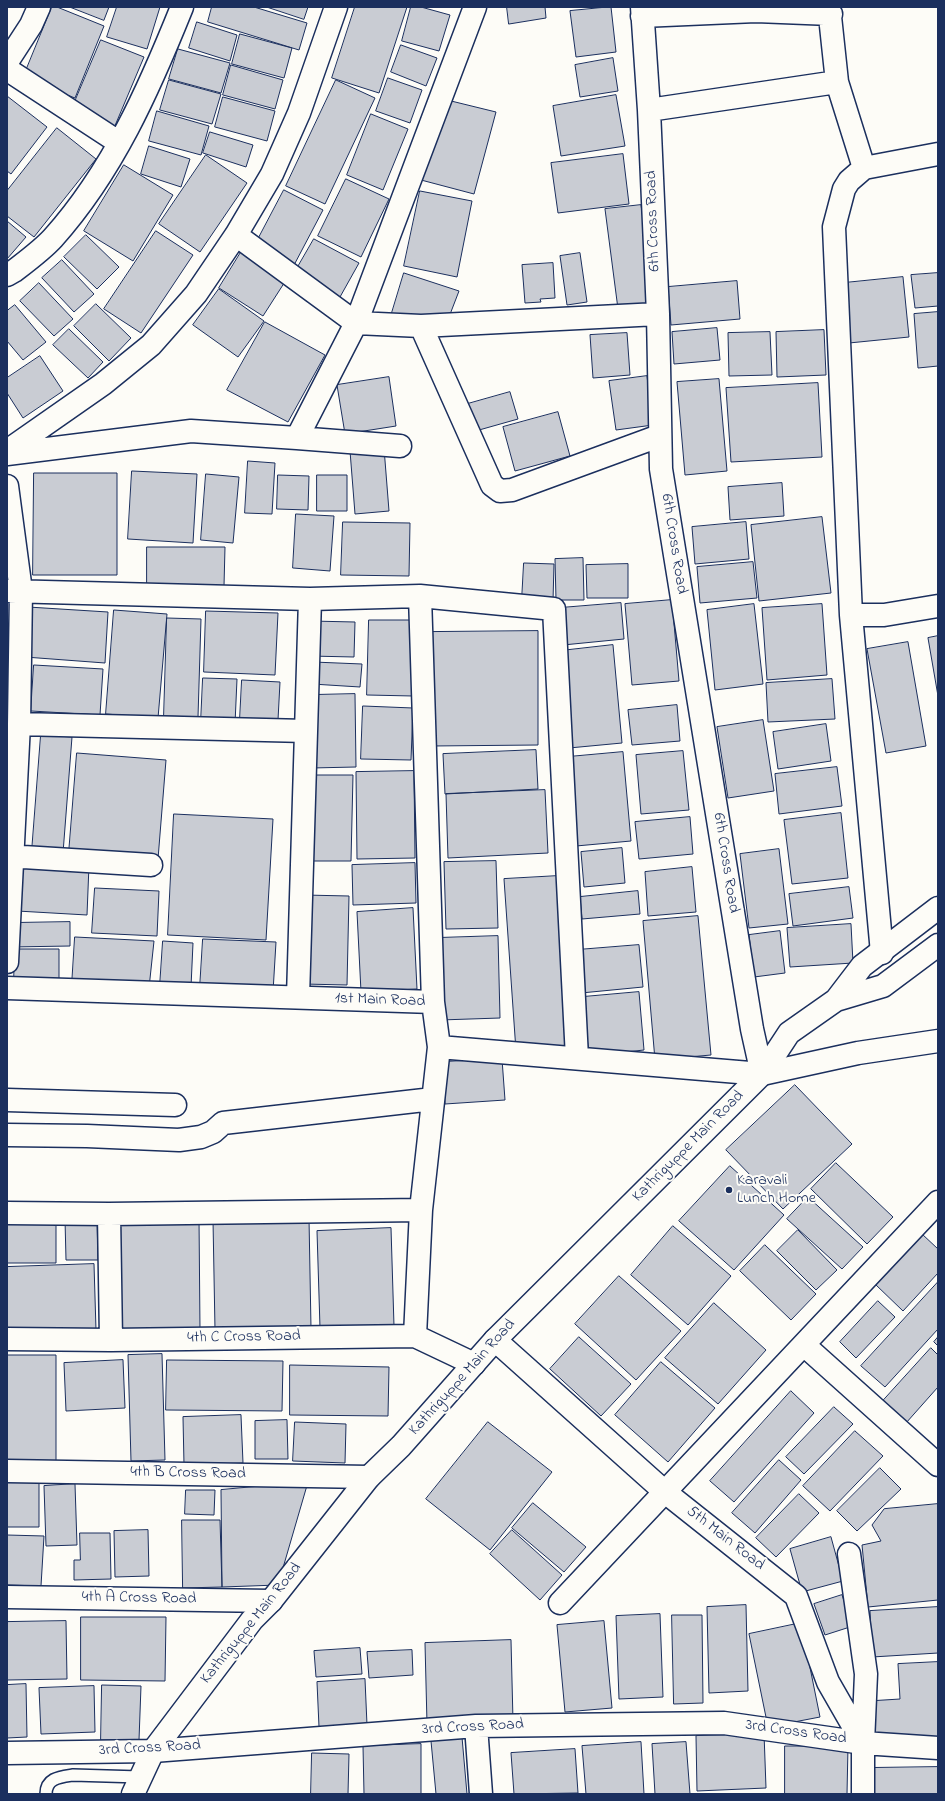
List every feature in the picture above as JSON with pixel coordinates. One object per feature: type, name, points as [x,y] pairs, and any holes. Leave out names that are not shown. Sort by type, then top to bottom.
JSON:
[{"type":"street","points":[[40,7],[8,66],[112,138]]},
{"type":"street","points":[[7,275],[14,271],[52,239],[76,209],[102,172],[120,144],[143,98],[182,7]]},
{"type":"street","points":[[7,452],[103,384],[151,344],[196,294],[236,235],[272,174],[299,113],[336,7]]},
{"type":"street","points":[[297,438],[356,323],[475,7]]},
{"type":"street","points":[[642,12],[830,11],[837,82],[864,168]]},
{"type":"street","name":"6th Cross Road","points":[[642,12],[649,110],[658,314],[660,469],[752,1029],[762,1074]]},
{"type":"street","points":[[649,110],[837,82]]},
{"type":"street","points":[[882,953],[851,615],[834,227],[844,189],[849,181],[864,168],[938,154]]},
{"type":"street","points":[[236,235],[356,323],[421,326],[658,314]]},
{"type":"street","points":[[421,326],[492,485],[500,491],[512,490],[659,436]]},
{"type":"street","points":[[7,452],[191,431],[400,446]]},
{"type":"street","points":[[7,486],[14,591],[19,724],[10,856],[7,962]]},
{"type":"street","points":[[14,591],[310,599],[420,596],[554,609],[577,1058]]},
{"type":"street","points":[[420,596],[433,1002]]},
{"type":"street","points":[[298,998],[310,599]]},
{"type":"street","points":[[851,615],[884,615],[938,606]]},
{"type":"street","points":[[19,724],[306,731]]},
{"type":"street","points":[[10,856],[151,865]]},
{"type":"street","name":"Kathriguppe Main Road","points":[[137,1786],[153,1751],[252,1620],[271,1601],[369,1477],[402,1446],[495,1340],[762,1074],[789,1033],[836,1000],[862,966],[882,953],[938,908]]},
{"type":"street","name":"Kathriguppe Main Road","points":[[836,1000],[883,986],[938,945]]},
{"type":"street","name":"1st Main Road","points":[[7,988],[433,1002],[439,1047],[421,1210],[415,1336]]},
{"type":"street","points":[[439,1047],[762,1074],[858,1053],[938,1041]]},
{"type":"street","points":[[7,1135],[87,1136],[179,1140],[201,1137],[213,1132],[223,1123],[433,1099]]},
{"type":"street","points":[[7,1100],[176,1105]]},
{"type":"street","points":[[7,1213],[109,1214],[421,1210]]},
{"type":"street","points":[[560,1603],[804,1345],[935,1210]]},
{"type":"street","points":[[109,1214],[111,1340]]},
{"type":"street","name":"4th C Cross Road","points":[[7,1339],[111,1340],[415,1336],[474,1364]]},
{"type":"street","name":"5th Main Road","points":[[495,1340],[665,1492],[796,1596],[828,1682],[863,1743],[863,1794]]},
{"type":"street","points":[[804,1345],[938,1465]]},
{"type":"street","name":"4th B Cross Road","points":[[7,1471],[369,1477]]},
{"type":"street","points":[[850,1554],[866,1674],[863,1743]]},
{"type":"street","name":"4th A Cross Road","points":[[7,1597],[271,1601]]},
{"type":"street","name":"3rd Cross Road","points":[[7,1753],[153,1751],[476,1726],[724,1723],[863,1743],[938,1748]]},
{"type":"street","points":[[476,1726],[482,1794]]},
{"type":"lane","points":[[46,1794],[47,1784],[53,1779],[73,1775],[137,1786]]},
{"type":"building","points":[[52,7],[57,7],[104,26],[75,98],[23,78]]},
{"type":"building","points":[[70,7],[109,7],[104,20]]},
{"type":"building","points":[[117,7],[160,7],[147,49],[107,37]]},
{"type":"building","points":[[212,7],[254,7],[307,23],[299,50],[208,22]]},
{"type":"building","points":[[267,7],[308,7],[304,19]]},
{"type":"building","points":[[355,7],[407,7],[379,93],[332,78]]},
{"type":"building","points":[[411,7],[421,7],[450,15],[439,51],[402,41]]},
{"type":"building","points":[[507,7],[545,7],[546,18],[509,24]]},
{"type":"building","points":[[611,7],[616,52],[576,57],[570,11]]},
{"type":"building","points":[[197,22],[237,35],[230,61],[189,48]]},
{"type":"building","points":[[240,34],[292,48],[284,78],[232,64]]},
{"type":"building","points":[[101,40],[144,57],[114,128],[71,111]]},
{"type":"building","points":[[401,45],[437,58],[426,86],[391,72]]},
{"type":"building","points":[[178,49],[230,63],[221,93],[169,79]]},
{"type":"building","points":[[613,58],[618,91],[580,97],[575,65]]},
{"type":"building","points":[[231,65],[283,80],[275,109],[223,95]]},
{"type":"building","points":[[388,78],[422,90],[410,123],[376,111]]},
{"type":"building","points":[[169,80],[221,94],[212,124],[160,110]]},
{"type":"building","points":[[336,80],[375,98],[325,204],[286,186]]},
{"type":"building","points":[[616,95],[625,146],[561,156],[553,106]]},
{"type":"building","points":[[7,96],[47,127],[11,174],[7,171]]},
{"type":"building","points":[[223,97],[275,111],[267,141],[215,127]]},
{"type":"building","points":[[443,99],[496,112],[474,194],[421,180]]},
{"type":"building","points":[[157,111],[209,126],[201,155],[149,141]]},
{"type":"building","points":[[371,114],[408,129],[383,190],[347,175]]},
{"type":"building","points":[[57,128],[96,159],[34,237],[7,216],[7,191]]},
{"type":"building","points":[[210,132],[253,145],[246,167],[203,153]]},
{"type":"building","points":[[149,146],[190,159],[181,187],[141,174]]},
{"type":"building","points":[[623,154],[629,204],[558,213],[551,163]]},
{"type":"building","points":[[206,155],[247,183],[200,252],[159,224]]},
{"type":"building","points":[[124,165],[173,195],[133,261],[84,231]]},
{"type":"building","points":[[346,179],[389,199],[361,257],[318,236]]},
{"type":"building","points":[[284,190],[323,210],[293,267],[254,247]]},
{"type":"building","points":[[420,191],[472,201],[457,277],[404,266]]},
{"type":"building","points":[[641,205],[655,305],[618,309],[605,209]]},
{"type":"building","points":[[7,221],[26,237],[7,259]]},
{"type":"building","points":[[156,231],[193,255],[141,333],[104,309]]},
{"type":"building","points":[[86,235],[119,267],[97,289],[64,257]]},
{"type":"building","points":[[314,239],[359,263],[340,297],[295,272]]},
{"type":"building","points":[[243,249],[288,277],[263,316],[219,288]]},
{"type":"building","points":[[580,253],[587,302],[567,305],[560,256]]},
{"type":"building","points":[[62,260],[94,294],[74,312],[42,278]]},
{"type":"building","points":[[553,263],[555,298],[540,299],[541,302],[525,303],[522,265]]},
{"type":"building","points":[[404,273],[459,291],[449,317],[391,316]]},
{"type":"building","points":[[938,273],[938,306],[915,308],[911,275]]},
{"type":"building","points":[[903,277],[909,337],[849,343],[844,283]]},
{"type":"building","points":[[737,281],[740,319],[671,325],[668,287]]},
{"type":"building","points":[[39,283],[73,319],[54,336],[20,301]]},
{"type":"building","points":[[219,289],[264,321],[238,357],[193,325]]},
{"type":"building","points":[[96,304],[131,338],[109,361],[74,326]]},
{"type":"building","points":[[15,305],[46,342],[23,360],[7,341],[7,311]]},
{"type":"building","points":[[938,312],[938,366],[918,368],[914,314]]},
{"type":"building","points":[[265,322],[325,355],[288,422],[227,390]]},
{"type":"building","points":[[717,328],[720,360],[674,364],[672,332]]},
{"type":"building","points":[[69,329],[103,362],[88,378],[53,345]]},
{"type":"building","points":[[824,330],[826,375],[777,377],[776,332]]},
{"type":"building","points":[[770,332],[772,375],[729,376],[728,333]]},
{"type":"building","points":[[627,333],[630,375],[593,378],[590,335]]},
{"type":"building","points":[[40,356],[63,391],[23,418],[7,393],[7,378]]},
{"type":"building","points":[[647,376],[653,425],[616,430],[609,381]]},
{"type":"building","points":[[389,377],[396,426],[345,434],[337,385]]},
{"type":"building","points":[[719,379],[727,471],[685,475],[677,382]]},
{"type":"building","points":[[818,383],[822,457],[731,462],[726,388]]},
{"type":"building","points":[[510,392],[518,419],[472,432],[464,405]]},
{"type":"building","points":[[558,412],[570,456],[515,471],[503,427]]},
{"type":"building","points":[[384,448],[389,511],[355,514],[350,451]]},
{"type":"building","points":[[248,461],[275,463],[272,514],[245,513]]},
{"type":"building","points":[[132,471],[197,474],[193,543],[128,539]]},
{"type":"building","points":[[34,473],[117,473],[117,575],[33,575]]},
{"type":"building","points":[[206,474],[239,477],[233,543],[201,540]]},
{"type":"building","points":[[278,475],[309,476],[308,510],[277,509]]},
{"type":"building","points":[[317,475],[347,475],[347,511],[317,511]]},
{"type":"building","points":[[782,483],[784,516],[730,520],[728,487]]},
{"type":"building","points":[[296,514],[334,516],[330,571],[293,568]]},
{"type":"building","points":[[822,517],[831,593],[759,601],[751,525]]},
{"type":"building","points":[[343,522],[410,523],[409,576],[341,575]]},
{"type":"building","points":[[746,522],[749,559],[695,564],[692,527]]},
{"type":"building","points":[[147,547],[225,547],[224,586],[147,585]]},
{"type":"building","points":[[583,558],[584,600],[556,600],[555,559]]},
{"type":"building","points":[[753,562],[757,598],[700,603],[697,567]]},
{"type":"building","points":[[524,563],[554,564],[553,601],[522,600]]},
{"type":"building","points":[[628,564],[628,598],[587,598],[586,565]]},
{"type":"building","points":[[672,600],[679,681],[632,685],[625,604]]},
{"type":"building","points":[[621,603],[624,639],[563,645],[560,608]]},
{"type":"building","points":[[754,604],[763,684],[715,690],[707,610]]},
{"type":"building","points":[[822,604],[827,675],[767,680],[762,608]]},
{"type":"building","points":[[28,607],[108,612],[105,663],[25,657]]},
{"type":"building","points":[[114,610],[167,614],[158,718],[106,714]]},
{"type":"building","points":[[206,611],[278,613],[275,675],[204,672]]},
{"type":"building","points":[[167,618],[201,619],[198,717],[164,716]]},
{"type":"building","points":[[369,620],[415,620],[413,696],[367,695]]},
{"type":"building","points":[[310,621],[355,622],[354,657],[309,656]]},
{"type":"building","points":[[538,631],[538,745],[431,746],[430,632]]},
{"type":"building","points":[[938,636],[938,696],[928,638]]},
{"type":"building","points":[[908,642],[926,746],[886,753],[867,649]]},
{"type":"building","points":[[613,645],[622,743],[569,748],[560,651]]},
{"type":"building","points":[[313,662],[362,664],[360,687],[312,684]]},
{"type":"building","points":[[34,665],[103,669],[100,715],[31,711]]},
{"type":"building","points":[[203,678],[237,679],[235,724],[201,722]]},
{"type":"building","points":[[832,679],[835,719],[768,722],[766,683]]},
{"type":"building","points":[[242,680],[280,682],[278,720],[240,719]]},
{"type":"building","points":[[355,694],[356,767],[311,768],[312,695]]},
{"type":"building","points":[[677,705],[680,741],[632,745],[628,710]]},
{"type":"building","points":[[363,706],[413,708],[411,760],[361,759]]},
{"type":"building","points":[[763,720],[774,791],[728,798],[717,727]]},
{"type":"building","points":[[826,724],[831,761],[778,769],[773,732]]},
{"type":"building","points":[[41,735],[72,737],[63,853],[32,851]]},
{"type":"building","points":[[536,750],[538,789],[445,794],[443,754]]},
{"type":"building","points":[[683,751],[689,810],[641,814],[636,755]]},
{"type":"building","points":[[623,752],[631,841],[576,846],[568,757]]},
{"type":"building","points":[[77,753],[166,760],[158,859],[69,853]]},
{"type":"building","points":[[837,767],[842,806],[779,814],[775,774]]},
{"type":"building","points":[[414,771],[415,858],[357,859],[356,772]]},
{"type":"building","points":[[308,775],[353,775],[351,861],[306,861]]},
{"type":"building","points":[[545,790],[548,853],[448,858],[446,794]]},
{"type":"building","points":[[841,813],[848,878],[792,884],[784,820]]},
{"type":"building","points":[[174,814],[273,819],[266,940],[168,935]]},
{"type":"building","points":[[690,817],[693,854],[639,859],[635,822]]},
{"type":"building","points":[[622,848],[625,883],[584,887],[581,852]]},
{"type":"building","points":[[779,849],[788,924],[749,928],[740,854]]},
{"type":"building","points":[[20,861],[89,865],[87,915],[17,911]]},
{"type":"building","points":[[496,861],[498,928],[446,929],[444,862]]},
{"type":"building","points":[[415,863],[416,903],[353,905],[352,865]]},
{"type":"building","points":[[692,867],[696,912],[648,916],[645,872]]},
{"type":"building","points":[[558,876],[570,1048],[516,1051],[504,879]]},
{"type":"building","points":[[849,887],[853,918],[793,926],[789,894]]},
{"type":"building","points":[[95,888],[159,891],[157,936],[92,933]]},
{"type":"building","points":[[638,891],[640,914],[582,919],[580,897]]},
{"type":"building","points":[[304,895],[349,896],[347,985],[303,984]]},
{"type":"building","points":[[413,908],[417,989],[361,992],[357,912]]},
{"type":"building","points":[[698,916],[711,1055],[655,1060],[643,921]]},
{"type":"building","points":[[70,922],[70,946],[11,947],[11,923]]},
{"type":"building","points":[[851,924],[853,963],[790,967],[787,928]]},
{"type":"building","points":[[780,931],[785,973],[754,977],[749,935]]},
{"type":"building","points":[[498,936],[500,1018],[440,1020],[437,938]]},
{"type":"building","points":[[75,937],[154,941],[149,988],[72,985]]},
{"type":"building","points":[[203,939],[276,942],[273,992],[200,988]]},
{"type":"building","points":[[163,941],[193,943],[191,987],[160,986]]},
{"type":"building","points":[[639,945],[643,987],[581,993],[577,950]]},
{"type":"building","points":[[15,949],[59,949],[59,981],[14,982]]},
{"type":"building","points":[[639,992],[644,1050],[589,1056],[583,997]]},
{"type":"building","points":[[502,1059],[505,1100],[445,1104],[443,1062]]},
{"type":"building","points":[[795,1085],[852,1144],[783,1209],[726,1150]]},
{"type":"building","points":[[836,1163],[893,1217],[867,1244],[811,1189]]},
{"type":"building","points":[[730,1166],[784,1215],[734,1270],[679,1221]]},
{"type":"building","points":[[808,1197],[863,1247],[842,1269],[787,1219]]},
{"type":"building","points":[[199,1217],[200,1330],[120,1331],[119,1218]]},
{"type":"building","points":[[97,1218],[98,1260],[66,1260],[65,1219]]},
{"type":"building","points":[[309,1218],[311,1328],[215,1330],[213,1220]]},
{"type":"building","points":[[7,1219],[56,1219],[56,1263],[7,1263]]},
{"type":"building","points":[[673,1226],[731,1276],[688,1325],[631,1275]]},
{"type":"building","points":[[391,1228],[394,1326],[320,1328],[317,1231]]},
{"type":"building","points":[[798,1230],[837,1270],[816,1290],[777,1251]]},
{"type":"building","points":[[922,1234],[938,1249],[938,1273],[903,1311],[875,1284]]},
{"type":"building","points":[[765,1245],[816,1294],[791,1320],[740,1271]]},
{"type":"building","points":[[94,1264],[96,1330],[7,1333],[7,1267]]},
{"type":"building","points":[[619,1276],[681,1331],[636,1380],[575,1324]]},
{"type":"building","points":[[938,1282],[938,1329],[885,1387],[861,1366]]},
{"type":"building","points":[[878,1301],[895,1317],[856,1358],[840,1342]]},
{"type":"building","points":[[714,1303],[766,1350],[718,1404],[665,1358]]},
{"type":"building","points":[[579,1337],[631,1384],[601,1416],[550,1369]]},
{"type":"building","points":[[938,1337],[938,1346],[934,1342]]},
{"type":"building","points":[[931,1348],[938,1355],[938,1387],[906,1423],[882,1402]]},
{"type":"building","points":[[162,1354],[165,1460],[131,1461],[128,1355]]},
{"type":"building","points":[[7,1355],[56,1355],[56,1465],[7,1465]]},
{"type":"building","points":[[123,1360],[125,1408],[66,1411],[64,1363]]},
{"type":"building","points":[[167,1360],[283,1361],[282,1411],[166,1410]]},
{"type":"building","points":[[661,1362],[715,1408],[668,1462],[615,1415]]},
{"type":"building","points":[[290,1365],[389,1367],[388,1416],[290,1415]]},
{"type":"building","points":[[791,1391],[814,1413],[734,1502],[710,1481]]},
{"type":"building","points":[[834,1407],[853,1424],[804,1474],[786,1457]]},
{"type":"building","points":[[241,1415],[243,1463],[184,1465],[183,1417]]},
{"type":"building","points":[[287,1420],[288,1459],[255,1459],[255,1421]]},
{"type":"building","points":[[295,1422],[346,1424],[345,1463],[293,1461]]},
{"type":"building","points":[[488,1422],[552,1472],[490,1550],[426,1499]]},
{"type":"building","points":[[855,1431],[883,1456],[830,1511],[803,1486]]},
{"type":"building","points":[[779,1460],[801,1480],[755,1533],[732,1513]]},
{"type":"building","points":[[880,1468],[901,1489],[857,1531],[837,1511]]},
{"type":"building","points":[[7,1480],[39,1480],[39,1527],[7,1527]]},
{"type":"building","points":[[308,1482],[278,1585],[222,1587],[221,1490]]},
{"type":"building","points":[[75,1484],[77,1545],[46,1546],[44,1486]]},
{"type":"building","points":[[186,1490],[215,1490],[214,1515],[185,1514]]},
{"type":"building","points":[[799,1494],[819,1513],[776,1557],[756,1538]]},
{"type":"building","points":[[533,1503],[586,1547],[564,1572],[512,1528]]},
{"type":"building","points":[[938,1504],[938,1600],[868,1607],[862,1545],[881,1541],[872,1525],[884,1509]]},
{"type":"building","points":[[182,1520],[220,1520],[222,1587],[183,1588]]},
{"type":"building","points":[[148,1530],[149,1576],[115,1577],[114,1531]]},
{"type":"building","points":[[512,1530],[562,1575],[540,1600],[490,1554]]},
{"type":"building","points":[[80,1533],[110,1533],[111,1579],[74,1580],[74,1560],[80,1560]]},
{"type":"building","points":[[7,1535],[44,1536],[41,1586],[7,1585]]},
{"type":"building","points":[[831,1537],[843,1581],[802,1592],[790,1549]]},
{"type":"building","points":[[842,1595],[853,1626],[825,1635],[814,1604]]},
{"type":"building","points":[[746,1605],[748,1691],[709,1693],[707,1607]]},
{"type":"building","points":[[938,1607],[938,1653],[872,1657],[870,1611]]},
{"type":"building","points":[[660,1614],[663,1697],[619,1699],[616,1616]]},
{"type":"building","points":[[672,1615],[702,1615],[703,1703],[674,1704]]},
{"type":"building","points":[[81,1617],[166,1617],[165,1681],[81,1680]]},
{"type":"building","points":[[66,1621],[67,1679],[7,1680],[7,1622]]},
{"type":"building","points":[[604,1621],[612,1708],[565,1712],[557,1625]]},
{"type":"building","points":[[801,1623],[820,1717],[768,1727],[749,1634]]},
{"type":"building","points":[[511,1640],[513,1721],[427,1724],[425,1643]]},
{"type":"building","points":[[360,1648],[362,1674],[316,1677],[314,1651]]},
{"type":"building","points":[[412,1650],[413,1675],[369,1678],[367,1652]]},
{"type":"building","points":[[938,1662],[938,1737],[870,1741],[868,1701],[900,1699],[898,1664]]},
{"type":"building","points":[[365,1679],[367,1725],[319,1727],[317,1682]]},
{"type":"building","points":[[26,1684],[27,1737],[7,1738],[7,1685]]},
{"type":"building","points":[[102,1685],[141,1686],[139,1740],[101,1740]]},
{"type":"building","points":[[94,1686],[95,1732],[41,1734],[39,1688]]},
{"type":"building","points":[[764,1733],[766,1788],[697,1791],[696,1736]]},
{"type":"building","points":[[462,1737],[467,1794],[436,1794],[431,1741]]},
{"type":"building","points":[[641,1742],[644,1794],[586,1794],[582,1746]]},
{"type":"building","points":[[686,1742],[690,1794],[655,1794],[652,1744]]},
{"type":"building","points":[[421,1744],[421,1794],[364,1794],[363,1746]]},
{"type":"building","points":[[785,1746],[848,1746],[847,1794],[785,1794]]},
{"type":"building","points":[[575,1749],[578,1793],[514,1794],[511,1753]]},
{"type":"building","points":[[312,1753],[349,1754],[348,1794],[311,1794]]},
{"type":"building","points":[[938,1767],[938,1794],[868,1794],[867,1768]]},
{"type":"place","name":"Karavali Lunch Home","points":[[729,1190]]}]
